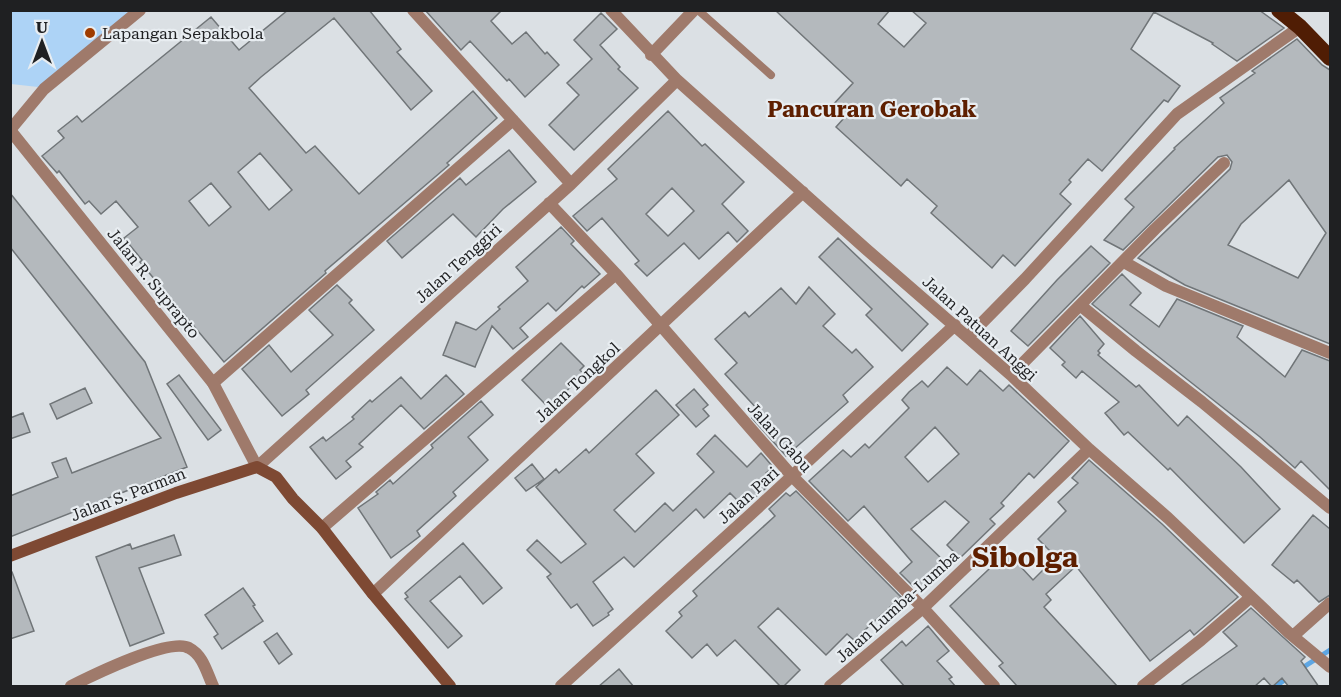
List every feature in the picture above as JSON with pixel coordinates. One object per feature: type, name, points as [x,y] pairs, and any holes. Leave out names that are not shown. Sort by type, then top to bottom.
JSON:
[{"type":"highway","points":[[1279,10],[1300,27],[1330,58]]},
{"type":"main road","points":[[257,467],[276,477],[293,499],[322,528],[450,687]]},
{"type":"main road","name":"Jalan S. Parman","points":[[10,556],[176,493],[257,467]]},
{"type":"street","points":[[10,130],[44,89],[140,10]]},
{"type":"street","points":[[413,10],[571,184]]},
{"type":"street","name":"Jalan Patuan Anggi","points":[[611,10],[677,80],[1011,375],[1293,636],[1328,665]]},
{"type":"street","points":[[651,55],[696,10]]},
{"type":"street","points":[[968,337],[1178,114],[1300,27]]},
{"type":"street","name":"Jalan Tenggiri","points":[[257,467],[571,184],[677,80]]},
{"type":"street","points":[[213,383],[513,120]]},
{"type":"street","name":"Jalan R. Suprapto","points":[[10,130],[213,383],[257,467]]},
{"type":"street","points":[[1011,375],[1155,229],[1224,163]]},
{"type":"street","name":"Jalan Tongkol","points":[[373,594],[803,192]]},
{"type":"street","name":"Jalan Gabu","points":[[549,203],[616,274],[792,476],[923,608],[994,687]]},
{"type":"street","points":[[1124,262],[1166,286],[1330,353]]},
{"type":"street","points":[[322,528],[616,274]]},
{"type":"street","points":[[1080,305],[1330,508]]},
{"type":"street","name":"Jalan Pari","points":[[561,687],[954,325]]},
{"type":"street","name":"Jalan Lumba-Lumba","points":[[830,687],[923,608],[1089,449]]},
{"type":"street","points":[[1143,687],[1251,597]]},
{"type":"street","points":[[1293,636],[1330,603]]},
{"type":"street","points":[[71,687],[126,661],[174,646],[188,646],[200,657],[213,687]]},
{"type":"lane","points":[[696,10],[771,75]]},
{"type":"shaded area","points":[[10,11],[142,11],[47,88],[11,84]]},
{"type":"building","points":[[288,10],[369,10],[401,49],[397,52],[432,91],[411,110],[334,18],[249,88],[306,153],[315,146],[359,194],[473,91],[497,118],[447,163],[449,165],[325,271],[326,273],[224,362],[140,262],[142,260],[124,238],[138,227],[116,201],[101,214],[89,201],[85,204],[59,171],[57,173],[42,156],[64,138],[58,131],[77,116],[82,122],[211,17],[239,50]],"holes":[[[260,153],[292,190],[269,210],[238,172]],[[211,183],[231,207],[209,226],[189,201]]]},
{"type":"building","points":[[425,10],[502,10],[491,21],[512,44],[526,32],[545,54],[547,52],[559,65],[525,97],[470,41],[461,50]]},
{"type":"building","points":[[775,10],[890,10],[878,24],[904,47],[926,23],[911,10],[1259,10],[1284,28],[1237,61],[1213,43],[1154,12],[1131,49],[1180,86],[1168,102],[1164,100],[1102,171],[1088,159],[1060,194],[1071,204],[1015,266],[1003,255],[992,268],[931,213],[937,206],[907,179],[901,186],[836,127],[844,118],[831,107],[853,83]]},
{"type":"building","points":[[601,13],[617,29],[600,45],[620,67],[618,69],[638,88],[574,150],[549,125],[579,95],[567,83],[592,59],[574,40]]},
{"type":"building","points":[[1297,39],[1322,65],[1330,70],[1330,344],[1185,285],[1138,258],[1230,169],[1232,162],[1227,155],[1218,157],[1123,250],[1104,240],[1134,207],[1125,199],[1174,148],[1224,103],[1220,98],[1255,73],[1252,71]],"holes":[[[1289,180],[1326,233],[1298,278],[1228,245],[1241,224]]]},
{"type":"building","points":[[668,111],[702,146],[705,144],[744,182],[722,204],[748,231],[737,242],[728,232],[699,259],[684,243],[647,276],[635,264],[639,261],[602,218],[587,231],[573,216],[617,179],[608,169]],"holes":[[[672,188],[694,211],[668,236],[646,214]]]},
{"type":"building","points":[[509,150],[536,182],[503,209],[476,237],[453,214],[402,258],[387,241],[460,178],[466,185]]},
{"type":"building","points":[[10,193],[145,362],[187,467],[10,537],[10,496],[58,477],[52,463],[66,458],[72,473],[161,438],[10,247]]},
{"type":"building","points":[[561,227],[574,241],[571,244],[600,274],[584,288],[582,286],[556,311],[548,303],[520,328],[528,337],[513,349],[492,326],[475,367],[443,355],[456,322],[476,330],[500,309],[498,307],[528,281],[516,267]]},
{"type":"building","points":[[838,238],[928,324],[902,351],[866,315],[872,309],[819,257]]},
{"type":"building","points":[[1091,246],[1110,263],[1028,346],[1011,331]]},
{"type":"building","points":[[1122,274],[1141,293],[1130,305],[1159,327],[1177,299],[1243,326],[1237,337],[1285,377],[1302,350],[1330,361],[1330,490],[1301,461],[1295,468],[1260,437],[1092,304]]},
{"type":"building","points":[[337,285],[352,300],[349,303],[374,330],[306,390],[309,394],[282,416],[242,369],[269,345],[291,372],[333,335],[309,310]]},
{"type":"building","points":[[809,287],[835,314],[823,326],[852,353],[856,349],[873,367],[843,395],[848,402],[786,456],[752,418],[759,411],[725,374],[737,363],[715,339],[745,312],[749,317],[781,288],[796,304]]},
{"type":"building","points":[[1080,316],[1104,344],[1098,351],[1100,353],[1098,355],[1136,387],[1139,385],[1178,426],[1187,416],[1241,467],[1280,509],[1244,543],[1170,468],[1168,470],[1128,432],[1124,435],[1105,413],[1119,402],[1082,371],[1076,378],[1062,365],[1065,362],[1050,348]]},
{"type":"building","points":[[561,343],[584,366],[580,370],[584,374],[552,405],[548,401],[545,404],[522,380]]},
{"type":"building","points":[[947,367],[967,385],[980,370],[1003,391],[1009,385],[1069,441],[1034,478],[1029,473],[1001,503],[1004,506],[990,519],[995,524],[960,558],[947,545],[969,522],[945,501],[911,529],[947,564],[923,588],[917,582],[913,586],[900,573],[912,562],[864,506],[848,521],[809,481],[843,450],[851,457],[865,444],[869,448],[909,408],[902,400],[909,392],[922,381],[928,387]],"holes":[[[935,427],[959,454],[928,482],[905,457]]]},
{"type":"building","points":[[179,375],[221,430],[208,440],[167,384]]},
{"type":"building","points":[[446,375],[464,394],[424,429],[401,405],[359,444],[363,447],[346,461],[351,467],[336,479],[310,447],[323,437],[326,441],[354,419],[352,417],[370,400],[372,402],[401,377],[421,399]]},
{"type":"building","points":[[85,388],[92,403],[57,419],[50,404]]},
{"type":"building","points":[[694,389],[708,405],[703,409],[709,416],[696,427],[676,405]]},
{"type":"building","points":[[656,390],[679,415],[636,454],[654,473],[614,510],[635,532],[665,503],[673,511],[714,472],[697,454],[715,435],[747,467],[761,453],[773,467],[766,473],[774,481],[744,507],[730,493],[704,518],[696,509],[634,567],[624,557],[593,582],[613,609],[608,613],[609,615],[593,626],[577,604],[571,608],[547,577],[551,574],[527,550],[537,540],[561,563],[586,544],[536,487],[556,469],[559,473],[586,449],[589,453]]},
{"type":"building","points":[[481,401],[493,415],[468,437],[488,460],[453,492],[456,496],[417,531],[420,536],[391,558],[358,508],[378,494],[376,492],[390,480],[393,484],[433,448],[431,445]]},
{"type":"building","points":[[23,413],[30,432],[10,439],[10,418]]},
{"type":"building","points":[[1089,460],[1162,524],[1238,597],[1194,635],[1190,630],[1150,661],[1076,566],[1046,594],[1051,600],[1044,607],[1118,687],[1018,687],[999,666],[1003,663],[950,606],[1007,552],[1033,580],[1056,557],[1038,539],[1066,511],[1058,502],[1078,483],[1072,478]]},
{"type":"building","points":[[532,464],[544,479],[526,491],[515,478]]},
{"type":"building","points":[[796,491],[901,597],[854,640],[847,634],[826,655],[778,608],[758,627],[800,670],[783,687],[735,640],[717,656],[707,644],[692,658],[666,631],[682,616],[679,612],[697,596],[693,591],[775,516],[769,509],[786,493],[790,496]]},
{"type":"building","points":[[1313,515],[1330,529],[1330,595],[1319,602],[1297,580],[1294,583],[1272,565]]},
{"type":"building","points":[[174,535],[181,555],[139,568],[164,633],[130,646],[96,557],[130,544],[132,549]]},
{"type":"building","points":[[463,543],[502,588],[483,604],[460,576],[430,601],[462,636],[448,648],[405,599],[408,597],[405,593]]},
{"type":"building","points":[[10,572],[12,572],[34,631],[10,639]]},
{"type":"building","points":[[243,588],[263,621],[222,649],[214,637],[218,634],[205,615]]},
{"type":"building","points":[[1251,608],[1305,657],[1301,661],[1319,687],[1289,687],[1282,678],[1272,687],[1264,678],[1254,687],[1179,687],[1237,646],[1223,632]]},
{"type":"building","points":[[928,626],[949,651],[937,661],[952,677],[949,679],[956,687],[905,687],[881,660],[902,641],[906,646]]},
{"type":"building","points":[[277,633],[292,654],[279,664],[264,642]]},
{"type":"building","points":[[619,669],[634,687],[598,687]]},
{"type":"waterway","points":[[1299,670],[1330,650]]},
{"type":"waterway","points":[[1276,686],[1289,677]]},
{"type":"place","name":"Lapangan Sepakbola","points":[[90,33]]},
{"type":"district","name":"Pancuran Gerobak","points":[[872,109]]},
{"type":"district","name":"Sibolga","points":[[1025,557]]}]
